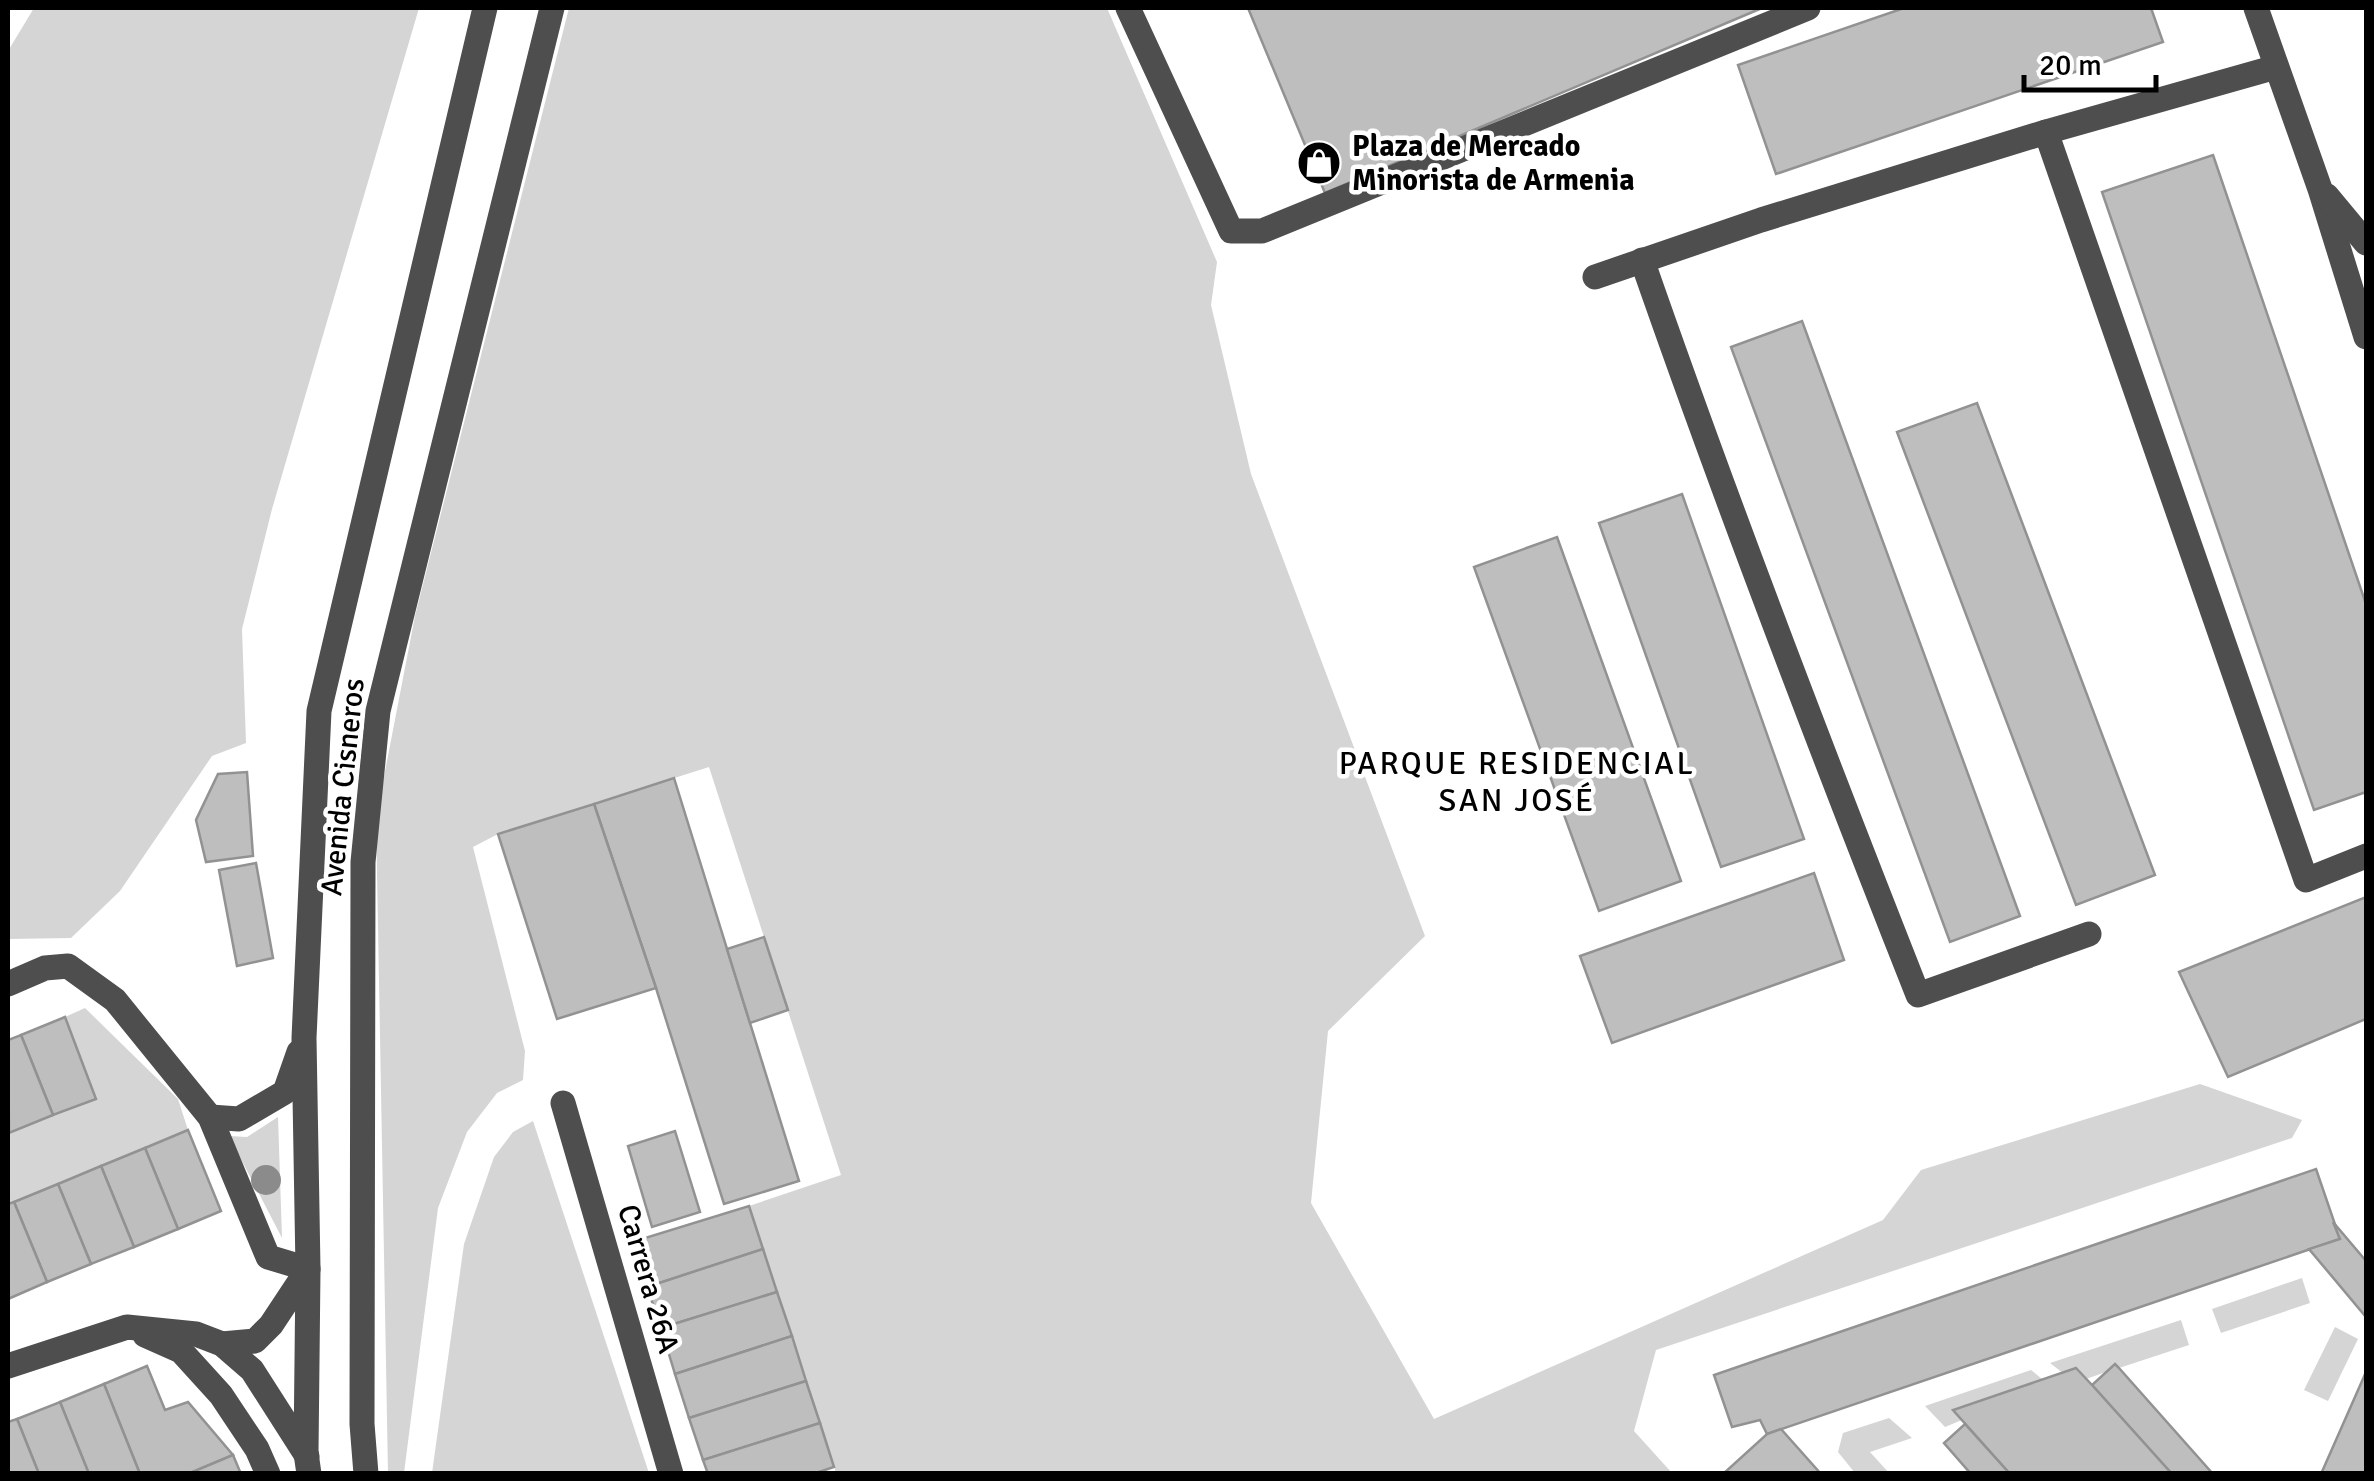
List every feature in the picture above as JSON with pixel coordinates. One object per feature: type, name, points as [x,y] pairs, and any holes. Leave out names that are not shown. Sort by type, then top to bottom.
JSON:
[{"type":"street","name":"Avenida Cisneros","points":[[310,1467],[304,1038],[319,711],[485,8]]},
{"type":"street","name":"Avenida Cisneros","points":[[366,1474],[362,1424],[363,862],[378,711],[552,8]]},
{"type":"street","points":[[1128,8],[1232,231],[1262,231],[1808,8]]},
{"type":"street","points":[[2256,8],[2320,189],[2366,336]]},
{"type":"street","points":[[1596,276],[2046,132],[2276,67]]},
{"type":"street","points":[[2046,132],[2306,880],[2366,856]]},
{"type":"street","points":[[2320,189],[2366,243]]},
{"type":"street","points":[[1642,260],[1918,995],[2088,934]]},
{"type":"street","points":[[8,984],[46,968],[68,966],[114,1000],[210,1117],[268,1257],[308,1269],[271,1325],[255,1340],[222,1344]]},
{"type":"street","points":[[210,1117],[240,1120],[285,1092],[304,1038]]},
{"type":"street","name":"Carrera 26A","points":[[563,1103],[671,1474]]},
{"type":"street","points":[[127,1326],[180,1352],[221,1395],[257,1449],[268,1474]]},
{"type":"street","points":[[8,1366],[127,1326],[196,1334],[222,1344],[252,1370],[310,1467]]},
{"type":"shaded area","points":[[34,8],[419,8],[272,509],[242,629],[246,743],[212,756],[120,891],[71,938],[8,939],[8,51]]},
{"type":"shaded area","points":[[569,8],[1107,8],[1217,262],[1211,305],[1251,474],[1425,936],[1328,1031],[1311,1203],[1434,1419],[1883,1220],[1921,1170],[2200,1084],[2302,1120],[2292,1138],[1656,1350],[1634,1431],[1672,1473],[836,1473],[749,1206],[841,1175],[709,767],[498,834],[473,847],[525,1051],[523,1080],[497,1093],[467,1132],[438,1208],[404,1473],[388,1473],[376,818],[415,616]]},
{"type":"shaded area","points":[[85,1008],[178,1099],[188,1130],[8,1204],[8,1133],[96,1098],[65,1017]]},
{"type":"shaded area","points":[[278,1117],[282,1238],[229,1136],[247,1137]]},
{"type":"shaded area","points":[[533,1121],[649,1473],[432,1473],[464,1244],[494,1157],[513,1132]]},
{"type":"shaded area","points":[[2302,1278],[2310,1303],[2221,1333],[2212,1309]]},
{"type":"shaded area","points":[[2181,1320],[2189,1345],[2119,1368],[2115,1364],[2086,1379],[2076,1368],[2063,1373],[2050,1363]]},
{"type":"shaded area","points":[[2335,1327],[2358,1339],[2328,1401],[2304,1390]]},
{"type":"shaded area","points":[[2031,1370],[2042,1379],[1954,1409],[1962,1420],[1945,1427],[1925,1406]]},
{"type":"shaded area","points":[[1889,1418],[1912,1438],[1870,1452],[1889,1473],[1855,1473],[1838,1452],[1843,1433]]},
{"type":"building","points":[[1248,8],[1762,8],[1325,193]]},
{"type":"building","points":[[1904,8],[2151,8],[2163,42],[1776,174],[1738,65]]},
{"type":"building","points":[[2213,155],[2366,604],[2366,792],[2314,810],[2102,192]]},
{"type":"building","points":[[1802,321],[2020,916],[1950,942],[1731,347]]},
{"type":"building","points":[[1977,403],[2155,875],[2076,905],[1897,432]]},
{"type":"building","points":[[1682,494],[1804,839],[1721,867],[1599,523]]},
{"type":"building","points":[[1557,537],[1681,881],[1599,911],[1474,567]]},
{"type":"building","points":[[247,772],[253,856],[206,862],[196,820],[218,774]]},
{"type":"building","points":[[674,778],[799,1181],[724,1204],[594,804]]},
{"type":"building","points":[[594,804],[656,988],[557,1019],[498,834]]},
{"type":"building","points":[[256,863],[273,958],[237,966],[219,870]]},
{"type":"building","points":[[1814,873],[1844,960],[1612,1043],[1580,956]]},
{"type":"building","points":[[2366,897],[2366,1019],[2228,1077],[2179,972]]},
{"type":"building","points":[[764,937],[788,1010],[750,1023],[727,949]]},
{"type":"building","points":[[65,1017],[96,1099],[53,1115],[21,1035]]},
{"type":"building","points":[[21,1035],[53,1115],[9,1133],[8,1040]]},
{"type":"building","points":[[188,1130],[221,1211],[178,1229],[145,1148]]},
{"type":"building","points":[[675,1131],[700,1212],[652,1227],[628,1146]]},
{"type":"building","points":[[145,1148],[178,1229],[134,1247],[101,1166]]},
{"type":"building","points":[[101,1166],[134,1247],[91,1264],[58,1184]]},
{"type":"building","points":[[2316,1169],[2340,1239],[1767,1434],[1760,1420],[1732,1427],[1714,1375]]},
{"type":"building","points":[[58,1184],[91,1264],[47,1282],[14,1202]]},
{"type":"building","points":[[14,1202],[47,1282],[8,1299],[8,1204]]},
{"type":"building","points":[[749,1206],[763,1249],[647,1287],[632,1242]]},
{"type":"building","points":[[2333,1222],[2366,1261],[2366,1317],[2309,1249],[2340,1239]]},
{"type":"building","points":[[763,1249],[777,1292],[661,1328],[647,1287]]},
{"type":"building","points":[[777,1292],[792,1336],[675,1374],[661,1328]]},
{"type":"building","points":[[792,1336],[806,1381],[689,1418],[675,1374]]},
{"type":"building","points":[[2115,1364],[2213,1474],[2172,1474],[2092,1385]]},
{"type":"building","points":[[147,1366],[165,1410],[188,1402],[233,1455],[188,1474],[140,1474],[104,1384]]},
{"type":"building","points":[[2076,1368],[2172,1474],[2010,1474],[1953,1410]]},
{"type":"building","points":[[2366,1372],[2366,1474],[2321,1474]]},
{"type":"building","points":[[806,1381],[820,1423],[703,1460],[689,1418]]},
{"type":"building","points":[[104,1384],[140,1474],[89,1474],[60,1402]]},
{"type":"building","points":[[60,1402],[89,1474],[39,1474],[17,1419]]},
{"type":"building","points":[[17,1419],[39,1474],[8,1474],[8,1422]]},
{"type":"building","points":[[820,1423],[834,1467],[813,1474],[708,1474],[703,1460]]},
{"type":"building","points":[[1965,1424],[2010,1474],[1971,1474],[1944,1443]]},
{"type":"building","points":[[1781,1429],[1821,1474],[1723,1474],[1767,1434]]},
{"type":"building","points":[[233,1455],[241,1474],[190,1474],[190,1473]]},
{"type":"place","name":"Plaza de Mercado Minorista de Armenia","points":[[1319,163]]},
{"type":"district","name":"PARQUE RESIDENCIAL SAN JOSÉ","points":[[1517,782]]}]
